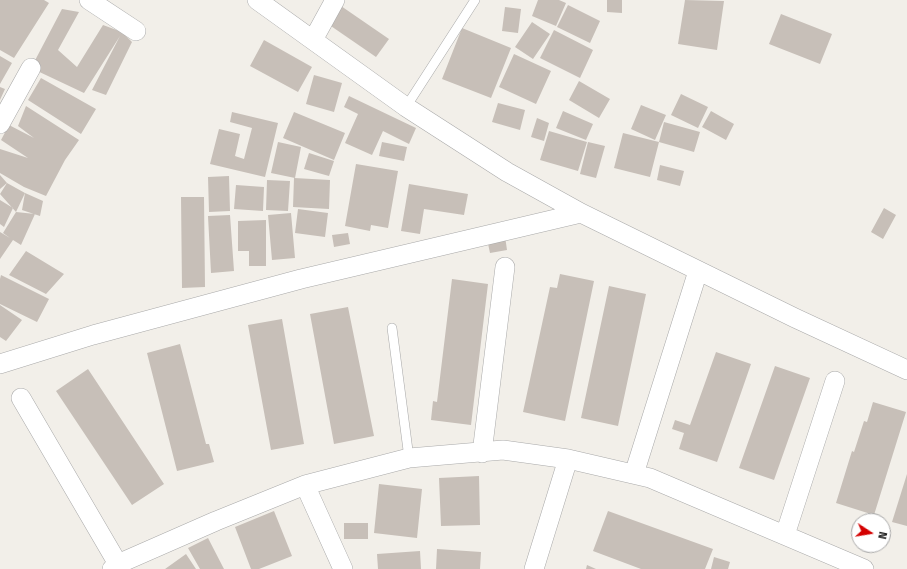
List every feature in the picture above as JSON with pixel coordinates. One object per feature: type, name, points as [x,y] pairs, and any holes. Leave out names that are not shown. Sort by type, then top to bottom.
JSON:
[{"type":"street","points":[[89,0],[136,31]]},
{"type":"street","points":[[257,0],[406,107],[507,172],[581,214],[795,318],[907,370]]},
{"type":"street","points":[[313,40],[335,0]]},
{"type":"street","points":[[0,124],[31,68]]},
{"type":"street","points":[[0,364],[93,335],[301,279],[581,214]]},
{"type":"street","points":[[482,453],[505,267]]},
{"type":"street","points":[[634,474],[698,271]]},
{"type":"street","points":[[785,535],[835,381]]},
{"type":"street","points":[[21,398],[115,566],[216,521],[305,485],[409,458],[482,453],[503,450],[568,459],[650,478],[864,569]]},
{"type":"street","points":[[534,569],[568,459]]},
{"type":"street","points":[[305,485],[343,569]]},
{"type":"lane","points":[[406,107],[475,0]]},
{"type":"lane","points":[[392,328],[409,458]]},
{"type":"building","points":[[0,0],[44,0],[49,3],[14,58],[0,50]]},
{"type":"building","points":[[538,0],[559,0],[566,3],[556,26],[532,16]]},
{"type":"building","points":[[607,0],[622,0],[622,13],[607,12]]},
{"type":"building","points":[[685,0],[724,1],[717,50],[678,44]]},
{"type":"building","points":[[568,5],[600,21],[590,43],[557,27]]},
{"type":"building","points":[[341,6],[389,39],[376,57],[328,24]]},
{"type":"building","points":[[505,7],[521,9],[518,33],[502,31]]},
{"type":"building","points":[[62,9],[79,12],[58,50],[77,67],[103,25],[122,32],[132,42],[106,95],[92,90],[120,36],[84,93],[31,68]]},
{"type":"building","points":[[781,14],[832,34],[820,64],[769,44]]},
{"type":"building","points":[[532,22],[550,34],[533,59],[515,47]]},
{"type":"building","points":[[462,28],[511,48],[491,98],[442,79]]},
{"type":"building","points":[[554,30],[593,50],[580,78],[540,58]]},
{"type":"building","points":[[264,40],[312,67],[298,92],[250,66]]},
{"type":"building","points":[[514,54],[551,71],[536,104],[499,87]]},
{"type":"building","points":[[0,56],[12,63],[0,84]]},
{"type":"building","points":[[314,75],[342,83],[334,112],[306,104]]},
{"type":"building","points":[[41,78],[96,109],[81,134],[28,100]]},
{"type":"building","points":[[579,81],[610,99],[599,118],[569,100]]},
{"type":"building","points":[[0,87],[5,89],[0,100]]},
{"type":"building","points":[[681,94],[708,107],[698,128],[671,115]]},
{"type":"building","points":[[349,96],[416,128],[409,144],[383,131],[372,155],[345,143],[358,114],[344,107]]},
{"type":"building","points":[[498,103],[525,110],[520,130],[492,122]]},
{"type":"building","points":[[641,105],[666,115],[655,140],[631,129]]},
{"type":"building","points":[[26,106],[79,140],[65,160],[46,196],[24,187],[0,173],[0,149],[28,158],[1,140],[9,125],[34,138],[18,126]]},
{"type":"building","points":[[563,111],[593,124],[586,140],[556,128]]},
{"type":"building","points":[[711,111],[734,124],[726,140],[702,127]]},
{"type":"building","points":[[232,112],[278,123],[265,177],[210,164],[219,129],[240,134],[235,156],[244,159],[252,128],[230,122]]},
{"type":"building","points":[[294,112],[345,133],[334,160],[283,138]]},
{"type":"building","points":[[537,118],[549,123],[544,141],[531,137]]},
{"type":"building","points":[[664,122],[700,132],[694,152],[659,142]]},
{"type":"building","points":[[549,131],[587,142],[578,171],[540,160]]},
{"type":"building","points":[[623,133],[659,142],[650,177],[614,168]]},
{"type":"building","points":[[278,142],[301,147],[295,178],[271,173]]},
{"type":"building","points":[[382,142],[407,147],[404,161],[379,156]]},
{"type":"building","points":[[588,142],[605,146],[596,178],[580,174]]},
{"type":"building","points":[[309,153],[334,161],[329,176],[304,169]]},
{"type":"building","points":[[356,164],[398,171],[388,228],[371,225],[370,231],[345,226]]},
{"type":"building","points":[[660,165],[684,171],[680,186],[657,180]]},
{"type":"building","points":[[0,175],[7,183],[0,189]]},
{"type":"building","points":[[229,176],[230,211],[209,212],[208,177]]},
{"type":"building","points":[[294,178],[330,180],[329,209],[293,207]]},
{"type":"building","points":[[267,180],[290,181],[288,211],[266,210]]},
{"type":"building","points":[[7,183],[25,193],[16,212],[0,194]]},
{"type":"building","points":[[409,184],[468,194],[464,215],[424,209],[420,234],[401,231]]},
{"type":"building","points":[[236,185],[264,187],[263,211],[234,209]]},
{"type":"building","points":[[25,193],[43,201],[40,216],[22,210]]},
{"type":"building","points":[[181,197],[204,197],[205,287],[182,288]]},
{"type":"building","points":[[0,200],[13,208],[4,227],[0,224]]},
{"type":"building","points":[[884,208],[896,215],[883,239],[871,232]]},
{"type":"building","points":[[298,209],[328,213],[325,237],[295,233]]},
{"type":"building","points":[[16,212],[35,214],[21,245],[13,240],[0,259],[0,232],[10,238],[3,233]]},
{"type":"building","points":[[291,213],[295,258],[272,260],[268,215]]},
{"type":"building","points":[[230,215],[234,271],[211,273],[208,216]]},
{"type":"building","points":[[266,220],[266,266],[249,266],[249,251],[238,251],[238,221]]},
{"type":"building","points":[[348,233],[350,244],[334,247],[332,235]]},
{"type":"building","points":[[505,236],[507,250],[490,253],[487,239]]},
{"type":"building","points":[[26,251],[64,274],[46,294],[9,275]]},
{"type":"building","points":[[560,274],[594,281],[565,421],[523,412],[550,287],[557,288]]},
{"type":"building","points":[[1,275],[49,299],[37,322],[0,304]]},
{"type":"building","points":[[452,279],[488,284],[471,425],[431,420],[433,401],[437,402]]},
{"type":"building","points":[[609,286],[646,294],[618,426],[581,418]]},
{"type":"building","points":[[0,305],[22,320],[6,341],[0,337]]},
{"type":"building","points":[[348,307],[374,436],[334,444],[310,314]]},
{"type":"building","points":[[282,319],[304,444],[271,450],[248,325]]},
{"type":"building","points":[[180,344],[206,444],[209,444],[214,462],[177,471],[147,353]]},
{"type":"building","points":[[716,352],[751,364],[717,462],[679,449],[684,433],[672,429],[675,420],[690,425]]},
{"type":"building","points":[[775,366],[810,378],[774,480],[739,468]]},
{"type":"building","points":[[88,369],[164,484],[132,505],[56,391]]},
{"type":"building","points":[[873,402],[906,412],[875,513],[868,513],[836,503],[852,451],[854,452],[864,421],[867,422]]},
{"type":"building","points":[[907,474],[907,526],[892,522]]},
{"type":"building","points":[[479,476],[480,525],[441,526],[439,478]]},
{"type":"building","points":[[379,484],[422,489],[417,538],[374,533]]},
{"type":"building","points":[[274,511],[292,556],[259,569],[251,569],[235,527]]},
{"type":"building","points":[[608,511],[713,549],[705,569],[641,569],[593,551]]},
{"type":"building","points":[[344,523],[368,523],[368,539],[344,539]]},
{"type":"building","points":[[208,538],[224,569],[200,569],[188,548]]},
{"type":"building","points":[[437,549],[481,552],[480,569],[436,569]]},
{"type":"building","points":[[420,551],[421,569],[378,569],[377,554]]},
{"type":"building","points":[[186,554],[196,569],[165,569]]},
{"type":"building","points":[[714,557],[730,562],[728,569],[711,569]]},
{"type":"building","points":[[587,565],[596,569],[586,569]]}]
